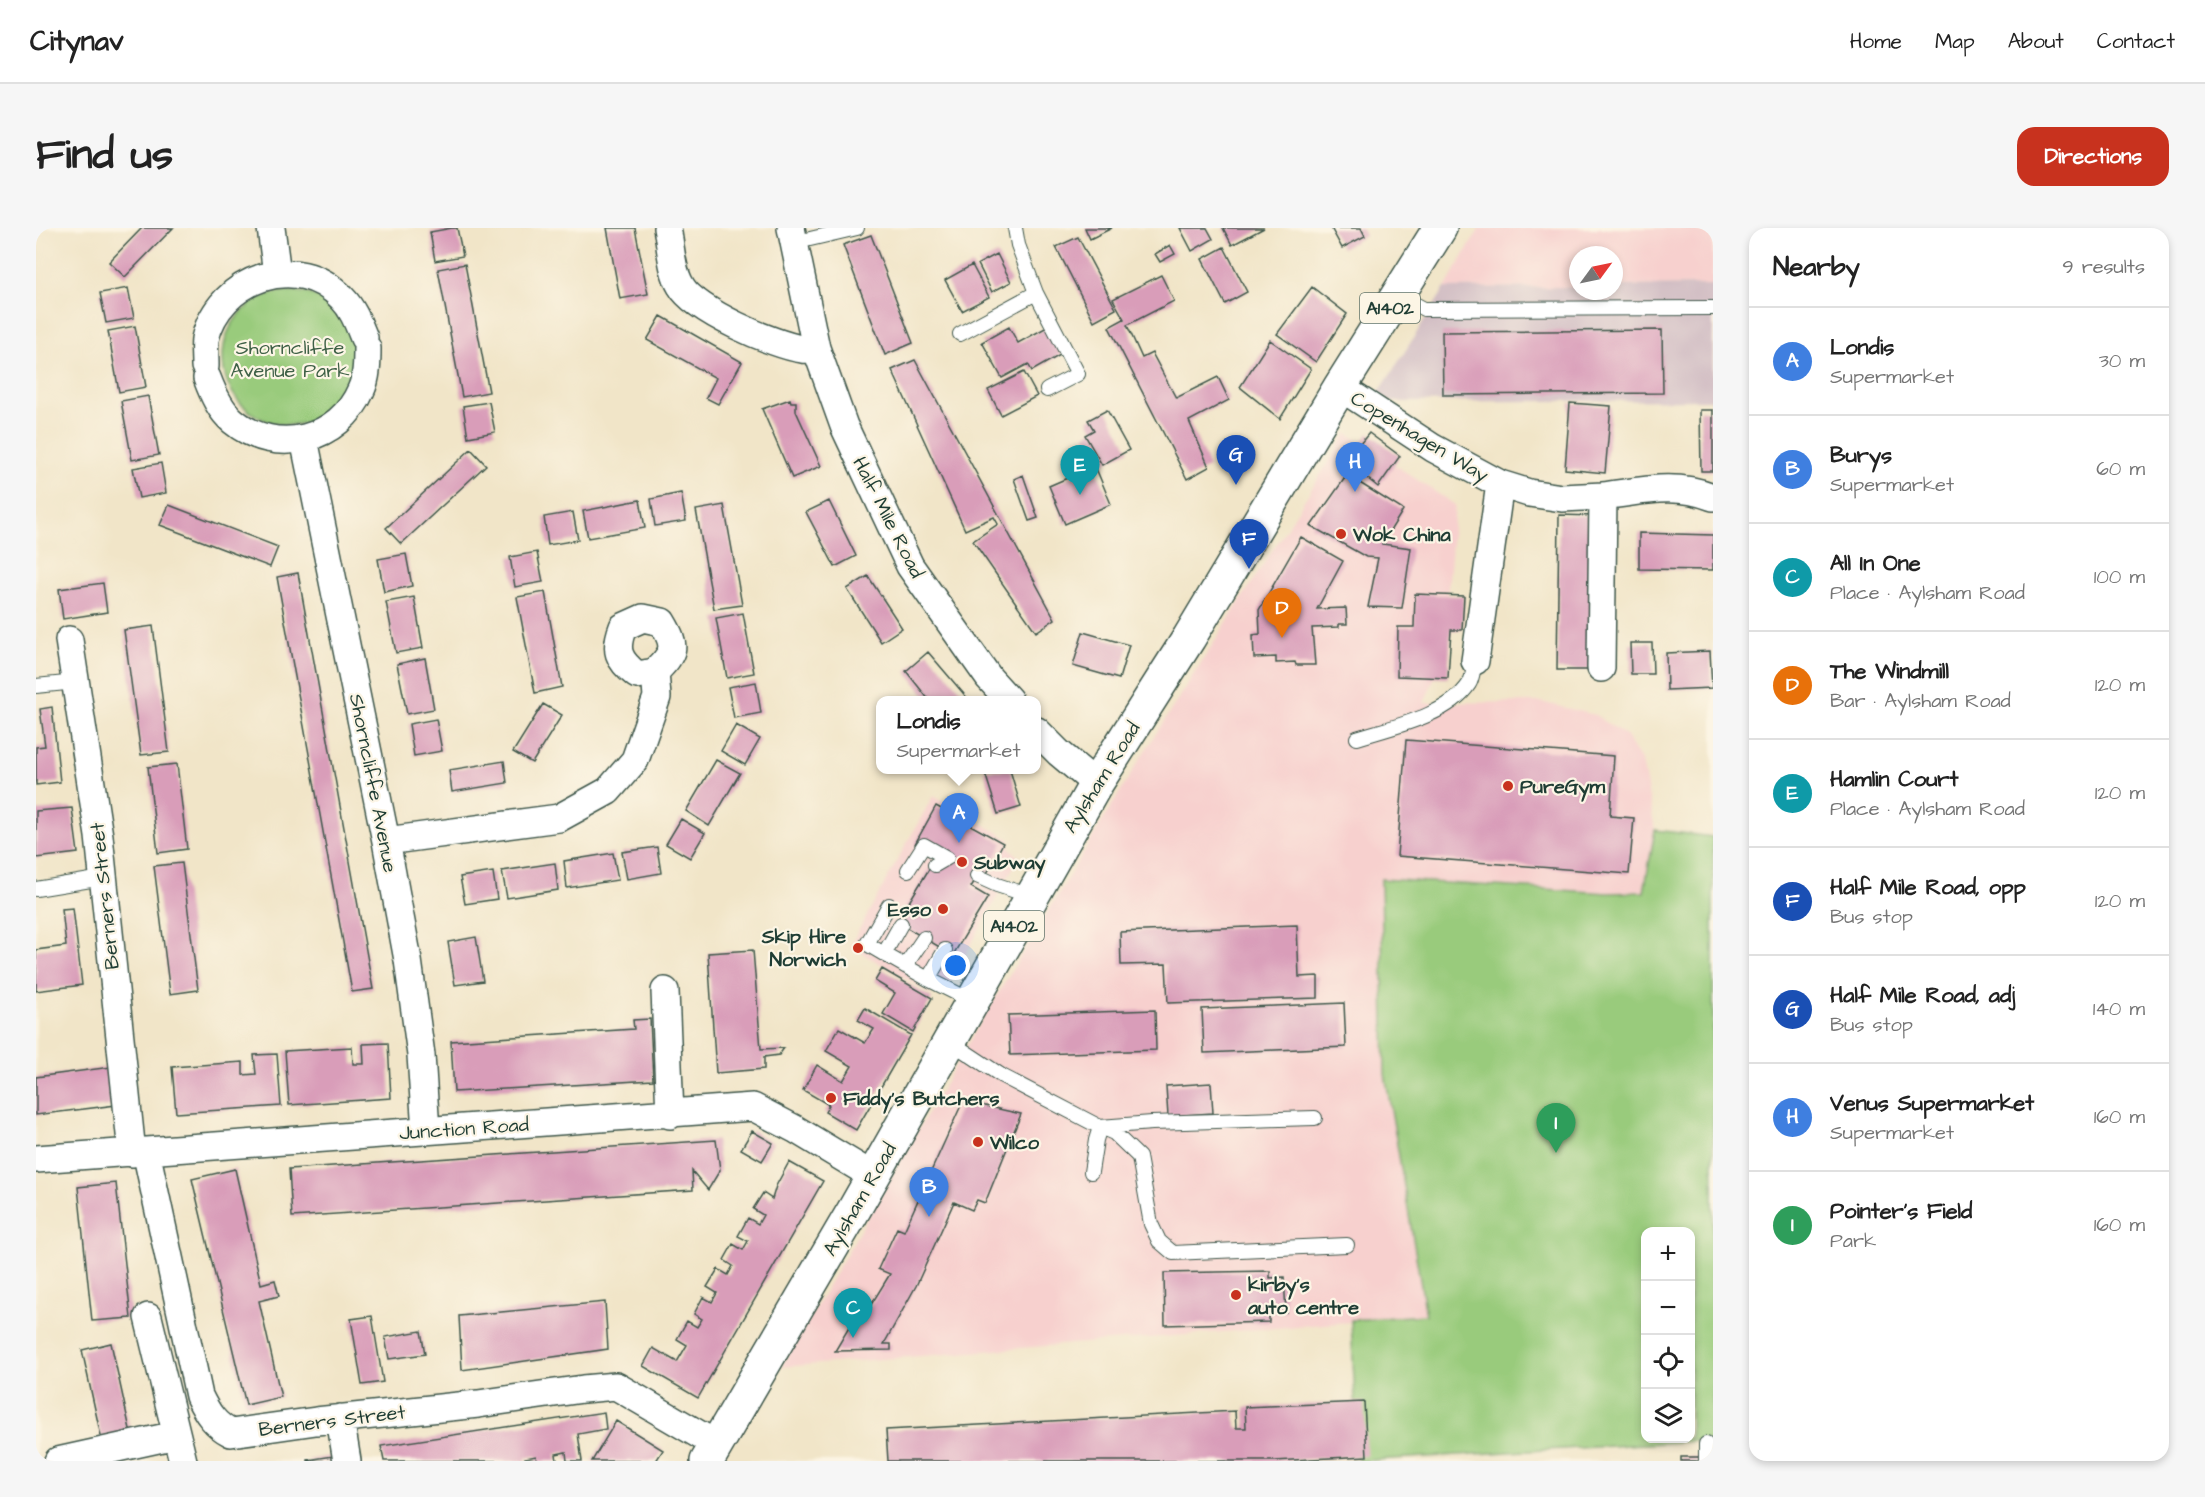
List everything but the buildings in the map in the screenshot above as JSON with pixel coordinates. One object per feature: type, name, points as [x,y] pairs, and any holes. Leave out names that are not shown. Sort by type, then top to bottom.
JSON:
[{"type":"main road","name":"Aylsham Road","points":[[713,1456],[1096,784],[1189,638],[1340,387],[1440,228]]},
{"type":"street","points":[[271,228],[277,274]]},
{"type":"street","points":[[667,228],[675,273],[681,287],[694,302],[760,337],[805,350],[816,348]]},
{"type":"street","name":"Half Mile Road","points":[[792,236],[816,348],[844,426],[910,566],[989,678],[1005,696]]},
{"type":"street","points":[[277,274],[300,275],[323,283],[342,297],[356,316],[365,343],[367,369],[362,388],[353,406],[339,421],[323,432],[304,439],[279,441],[254,434],[233,421],[216,401],[206,372],[205,340],[219,308],[230,295],[252,280],[277,274]]},
{"type":"street","name":"Copenhagen Way","points":[[1340,387],[1433,448],[1500,484],[1529,493],[1562,498],[1603,496],[1670,487],[1713,496]]},
{"type":"street","name":"Shorncliffe Avenue","points":[[304,439],[386,842],[409,969],[421,1055],[426,1131]]},
{"type":"street","name":"Copenhagen Way","points":[[1475,661],[1500,484]]},
{"type":"street","points":[[1601,668],[1603,496]]},
{"type":"street","name":"Berners Street","points":[[69,640],[99,836],[139,1152],[199,1396],[205,1410],[221,1428],[231,1433],[616,1386],[713,1456]]},
{"type":"street","points":[[386,842],[558,818],[608,791],[635,760],[657,697],[655,672]]},
{"type":"street","points":[[1041,735],[1096,784]]},
{"type":"street","points":[[665,991],[670,1115]]},
{"type":"street","name":"Junction Road","points":[[36,1159],[670,1115],[753,1107],[795,1129],[873,1176]]},
{"type":"street","points":[[148,1317],[183,1461]]},
{"type":"street","points":[[340,1418],[347,1461]]},
{"type":"street","points":[[58,1461],[176,1435]]},
{"type":"lane","points":[[792,236],[857,228]]},
{"type":"lane","points":[[1015,228],[1018,245],[1036,293],[1078,374],[1047,390]]},
{"type":"lane","points":[[960,334],[1036,293]]},
{"type":"lane","points":[[1398,295],[1424,309],[1713,308]]},
{"type":"lane","points":[[1357,738],[1413,721],[1448,704],[1470,683],[1475,661]]},
{"type":"lane","points":[[36,686],[76,681]]},
{"type":"lane","points":[[908,870],[924,845],[941,862]]},
{"type":"lane","points":[[36,889],[103,878]]},
{"type":"lane","points":[[982,883],[1031,896]]},
{"type":"lane","points":[[889,905],[867,945],[928,980],[972,1001]]},
{"type":"lane","points":[[884,954],[901,924]]},
{"type":"lane","points":[[905,966],[924,938]]},
{"type":"lane","points":[[928,980],[945,950]]},
{"type":"lane","points":[[949,1041],[1002,1076],[1114,1132],[1138,1157],[1151,1224],[1159,1241],[1173,1253],[1347,1245]]},
{"type":"lane","points":[[1100,1126],[1315,1118]]},
{"type":"lane","points":[[1091,1172],[1095,1140],[1100,1126]]},
{"type":"lane","points":[[1706,1444],[1706,1461]]},
{"type":"shaded area","points":[[1480,228],[1713,228],[1713,285],[1623,286],[1623,246],[1569,246],[1569,287],[1445,288]]},
{"type":"shaded area","points":[[1713,285],[1713,400],[1373,402],[1445,288],[1569,287],[1569,300],[1623,300],[1623,286]]},
{"type":"shaded area","points":[[1347,433],[1455,505],[1439,667],[1424,703],[1541,702],[1595,715],[1625,735],[1642,761],[1655,830],[1645,892],[1608,893],[1385,1074],[1426,1316],[781,1367],[977,1028],[1143,754]]},
{"type":"shaded area","points":[[933,796],[1009,839],[1010,848],[1019,857],[945,992],[936,990],[930,993],[850,946]]},
{"type":"green space","name":"Shorncliffe Avenue Park","points":[[290,291],[316,296],[337,311],[352,332],[357,358],[352,384],[337,405],[316,420],[290,425],[264,420],[243,405],[228,384],[223,358],[228,332],[243,311],[264,296]]},
{"type":"green space","points":[[1655,830],[1713,837],[1713,1440],[1695,1441],[1695,1227],[1641,1227],[1641,1443],[1662,1443],[1358,1461],[1351,1320],[1426,1315],[1385,1074],[1381,879],[1608,893],[1644,892]]},
{"type":"place","name":"Half Mile Road, adj","points":[[1236,485]]},
{"type":"place","name":"Venus Supermarket","points":[[1355,492]]},
{"type":"place","name":"Hamlin Court","points":[[1080,495]]},
{"type":"place","name":"Wok China","points":[[1341,534]]},
{"type":"place","name":"Half Mile Road, opp","points":[[1249,569]]},
{"type":"place","name":"The Windmill","points":[[1282,638]]},
{"type":"place","name":"PureGym","points":[[1508,786]]},
{"type":"place","name":"Londis","points":[[959,843]]},
{"type":"place","name":"Subway","points":[[962,862]]},
{"type":"place","name":"Esso","points":[[943,909]]},
{"type":"place","name":"Skip Hire Norwich","points":[[858,948]]},
{"type":"place","name":"Fiddy's Butchers","points":[[831,1098]]},
{"type":"place","name":"Wilco","points":[[978,1142]]},
{"type":"place","name":"Pointer's Field","points":[[1556,1153]]},
{"type":"place","name":"Burys","points":[[929,1217]]},
{"type":"place","name":"kirby's auto centre","points":[[1236,1295]]},
{"type":"place","name":"All In One","points":[[853,1338]]}]
